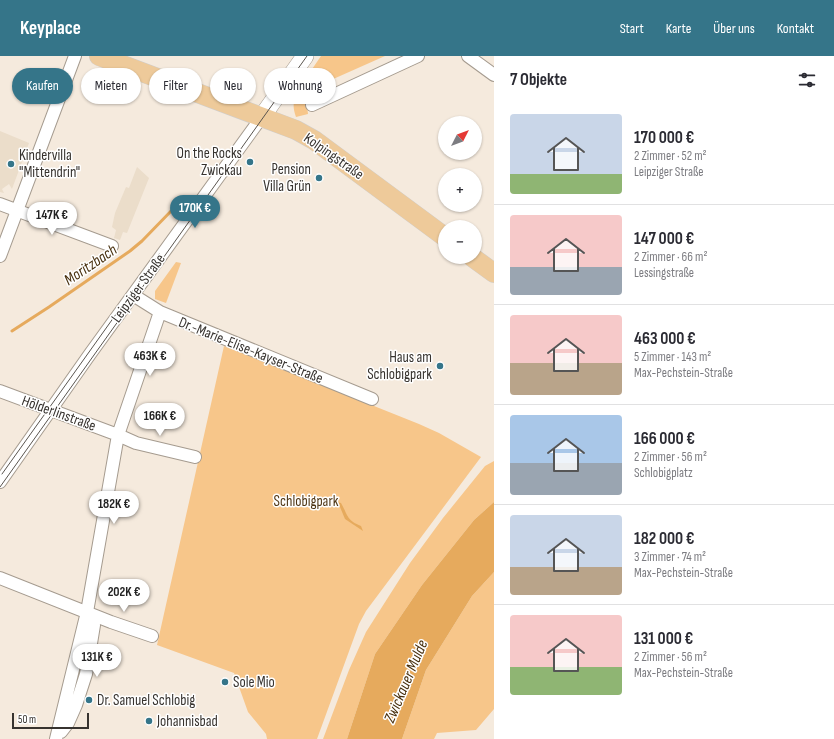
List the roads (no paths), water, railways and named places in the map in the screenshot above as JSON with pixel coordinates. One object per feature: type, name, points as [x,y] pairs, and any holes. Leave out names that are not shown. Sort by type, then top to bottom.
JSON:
[{"type":"main road","name":"Kolpingstraße","points":[[99,56],[296,130],[314,140],[438,231]]},
{"type":"main road","points":[[482,264],[494,273]]},
{"type":"street","points":[[0,256],[75,56]]},
{"type":"street","name":"Leipziger Straße","points":[[0,482],[305,56]]},
{"type":"street","points":[[312,105],[418,56]]},
{"type":"street","points":[[468,56],[494,75]]},
{"type":"street","points":[[0,204],[112,246]]},
{"type":"street","name":"Dr.-Marie-Elise-Kayser-Straße","points":[[133,295],[160,312],[372,399]]},
{"type":"street","points":[[57,739],[87,612],[118,434],[160,312]]},
{"type":"street","name":"Hölderlinstraße","points":[[0,391],[118,434],[136,443],[195,457]]},
{"type":"street","points":[[0,578],[152,636]]},
{"type":"water","points":[[337,502],[341,503],[346,514],[353,522],[361,526],[363,531],[345,519],[340,507],[336,504]]},
{"type":"water","name":"Zwickauer Mulde","points":[[494,502],[494,572],[472,596],[426,670],[402,739],[347,739],[375,654],[422,585],[474,520]]},
{"type":"waterway","name":"Moritzbach","points":[[12,331],[130,251],[142,241],[174,208]]},
{"type":"tram line","points":[[0,487],[307,56]]},
{"type":"tram line","points":[[2,474],[159,254]]},
{"type":"place","name":"On the Rocks Zwickau","points":[[250,162]]},
{"type":"place","name":"Kindervilla \"Mittendrin\"","points":[[11,164]]},
{"type":"place","name":"Pension Villa Grün","points":[[319,178]]},
{"type":"place","name":"Haus am Schlobigpark","points":[[440,366]]},
{"type":"place","name":"Sole Mio","points":[[225,682]]},
{"type":"place","name":"Dr. Samuel Schlobig","points":[[89,700]]},
{"type":"place","name":"Johannisbad","points":[[149,721]]},
{"type":"park label","name":"Schlobigpark","points":[[306,501]]}]
